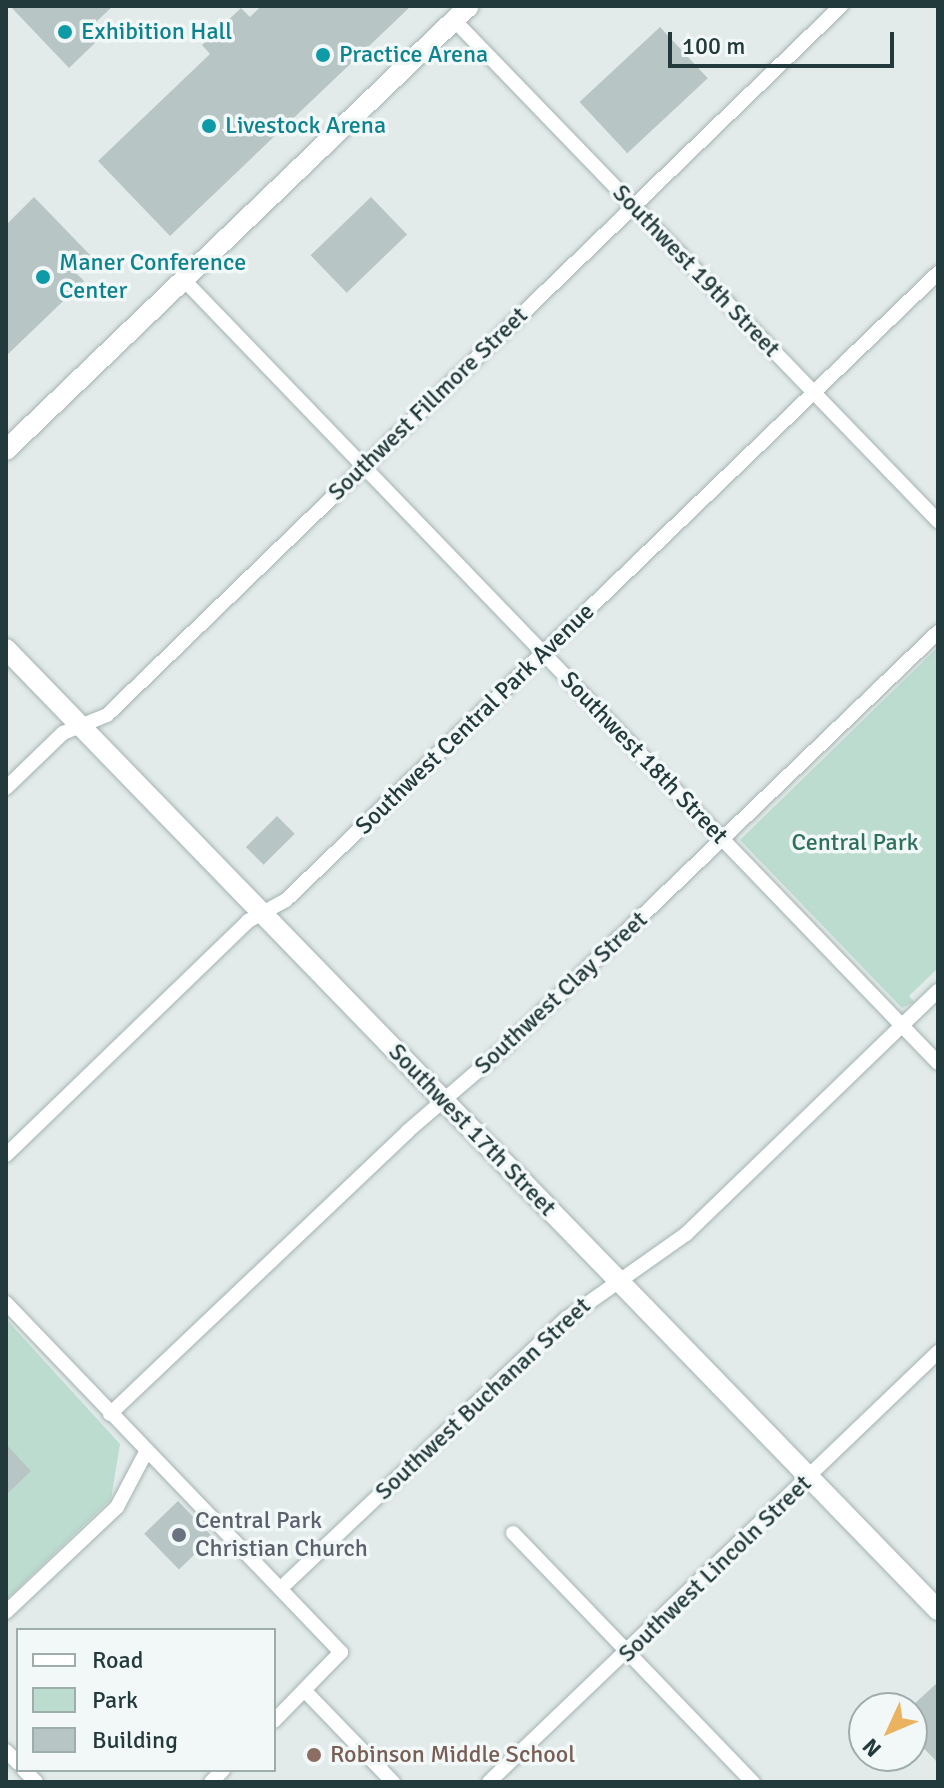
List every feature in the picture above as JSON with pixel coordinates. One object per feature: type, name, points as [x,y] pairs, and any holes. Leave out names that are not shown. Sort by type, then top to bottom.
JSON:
[{"type":"main road","points":[[6,450],[462,13]]},
{"type":"main road","name":"Southwest 17th Street","points":[[6,649],[938,1610]]},
{"type":"street","name":"Southwest Fillmore Street","points":[[6,788],[63,733],[107,715],[841,6]]},
{"type":"street","name":"Southwest 19th Street","points":[[462,13],[633,206],[938,521]]},
{"type":"street","name":"Southwest Central Park Avenue","points":[[6,1155],[248,921],[286,900],[938,273]]},
{"type":"street","name":"Southwest 18th Street","points":[[184,280],[938,1063]]},
{"type":"street","name":"Southwest Clay Street","points":[[110,1414],[938,632]]},
{"type":"street","name":"Southwest Buchanan Street","points":[[281,1588],[567,1318],[686,1234],[938,991]]},
{"type":"street","points":[[6,1303],[341,1652],[276,1719]]},
{"type":"street","name":"Southwest Lincoln Street","points":[[489,1782],[628,1653],[938,1352]]},
{"type":"street","points":[[6,1612],[117,1507],[146,1452]]},
{"type":"street","points":[[513,1533],[753,1782]]},
{"type":"street","points":[[305,1691],[393,1782]]},
{"type":"green space","name":"Central Park","points":[[938,647],[938,968],[909,996],[914,1002],[902,1008],[740,840]]},
{"type":"green space","points":[[6,1319],[120,1444],[111,1499],[6,1600]]},
{"type":"building","name":"Exhibition Hall","points":[[10,6],[113,6],[96,22],[96,42],[69,68]]},
{"type":"building","name":"Livestock Arena","points":[[261,6],[411,6],[170,236],[98,161],[210,54],[202,45],[241,8],[250,17]]},
{"type":"building","points":[[660,27],[708,78],[627,153],[580,102]]},
{"type":"building","name":"Maner Conference Center","points":[[34,197],[92,257],[76,273],[84,281],[6,356],[6,225]]},
{"type":"building","points":[[371,197],[407,234],[347,293],[311,255]]},
{"type":"building","points":[[277,816],[295,834],[264,865],[246,847]]},
{"type":"building","points":[[6,1444],[31,1471],[6,1495]]},
{"type":"building","name":"Central Park Christian Church","points":[[178,1501],[213,1537],[179,1570],[144,1534]]},
{"type":"building","points":[[938,1682],[938,1763],[928,1753],[927,1692]]},
{"type":"place","name":"Exhibition Hall","points":[[65,32]]},
{"type":"place","name":"Practice Arena","points":[[323,55]]},
{"type":"place","name":"Livestock Arena","points":[[209,126]]},
{"type":"place","name":"Maner Conference Center","points":[[43,277]]},
{"type":"place","name":"Central Park Christian Church","points":[[179,1535]]},
{"type":"place","name":"Robinson Middle School","points":[[314,1755]]}]
